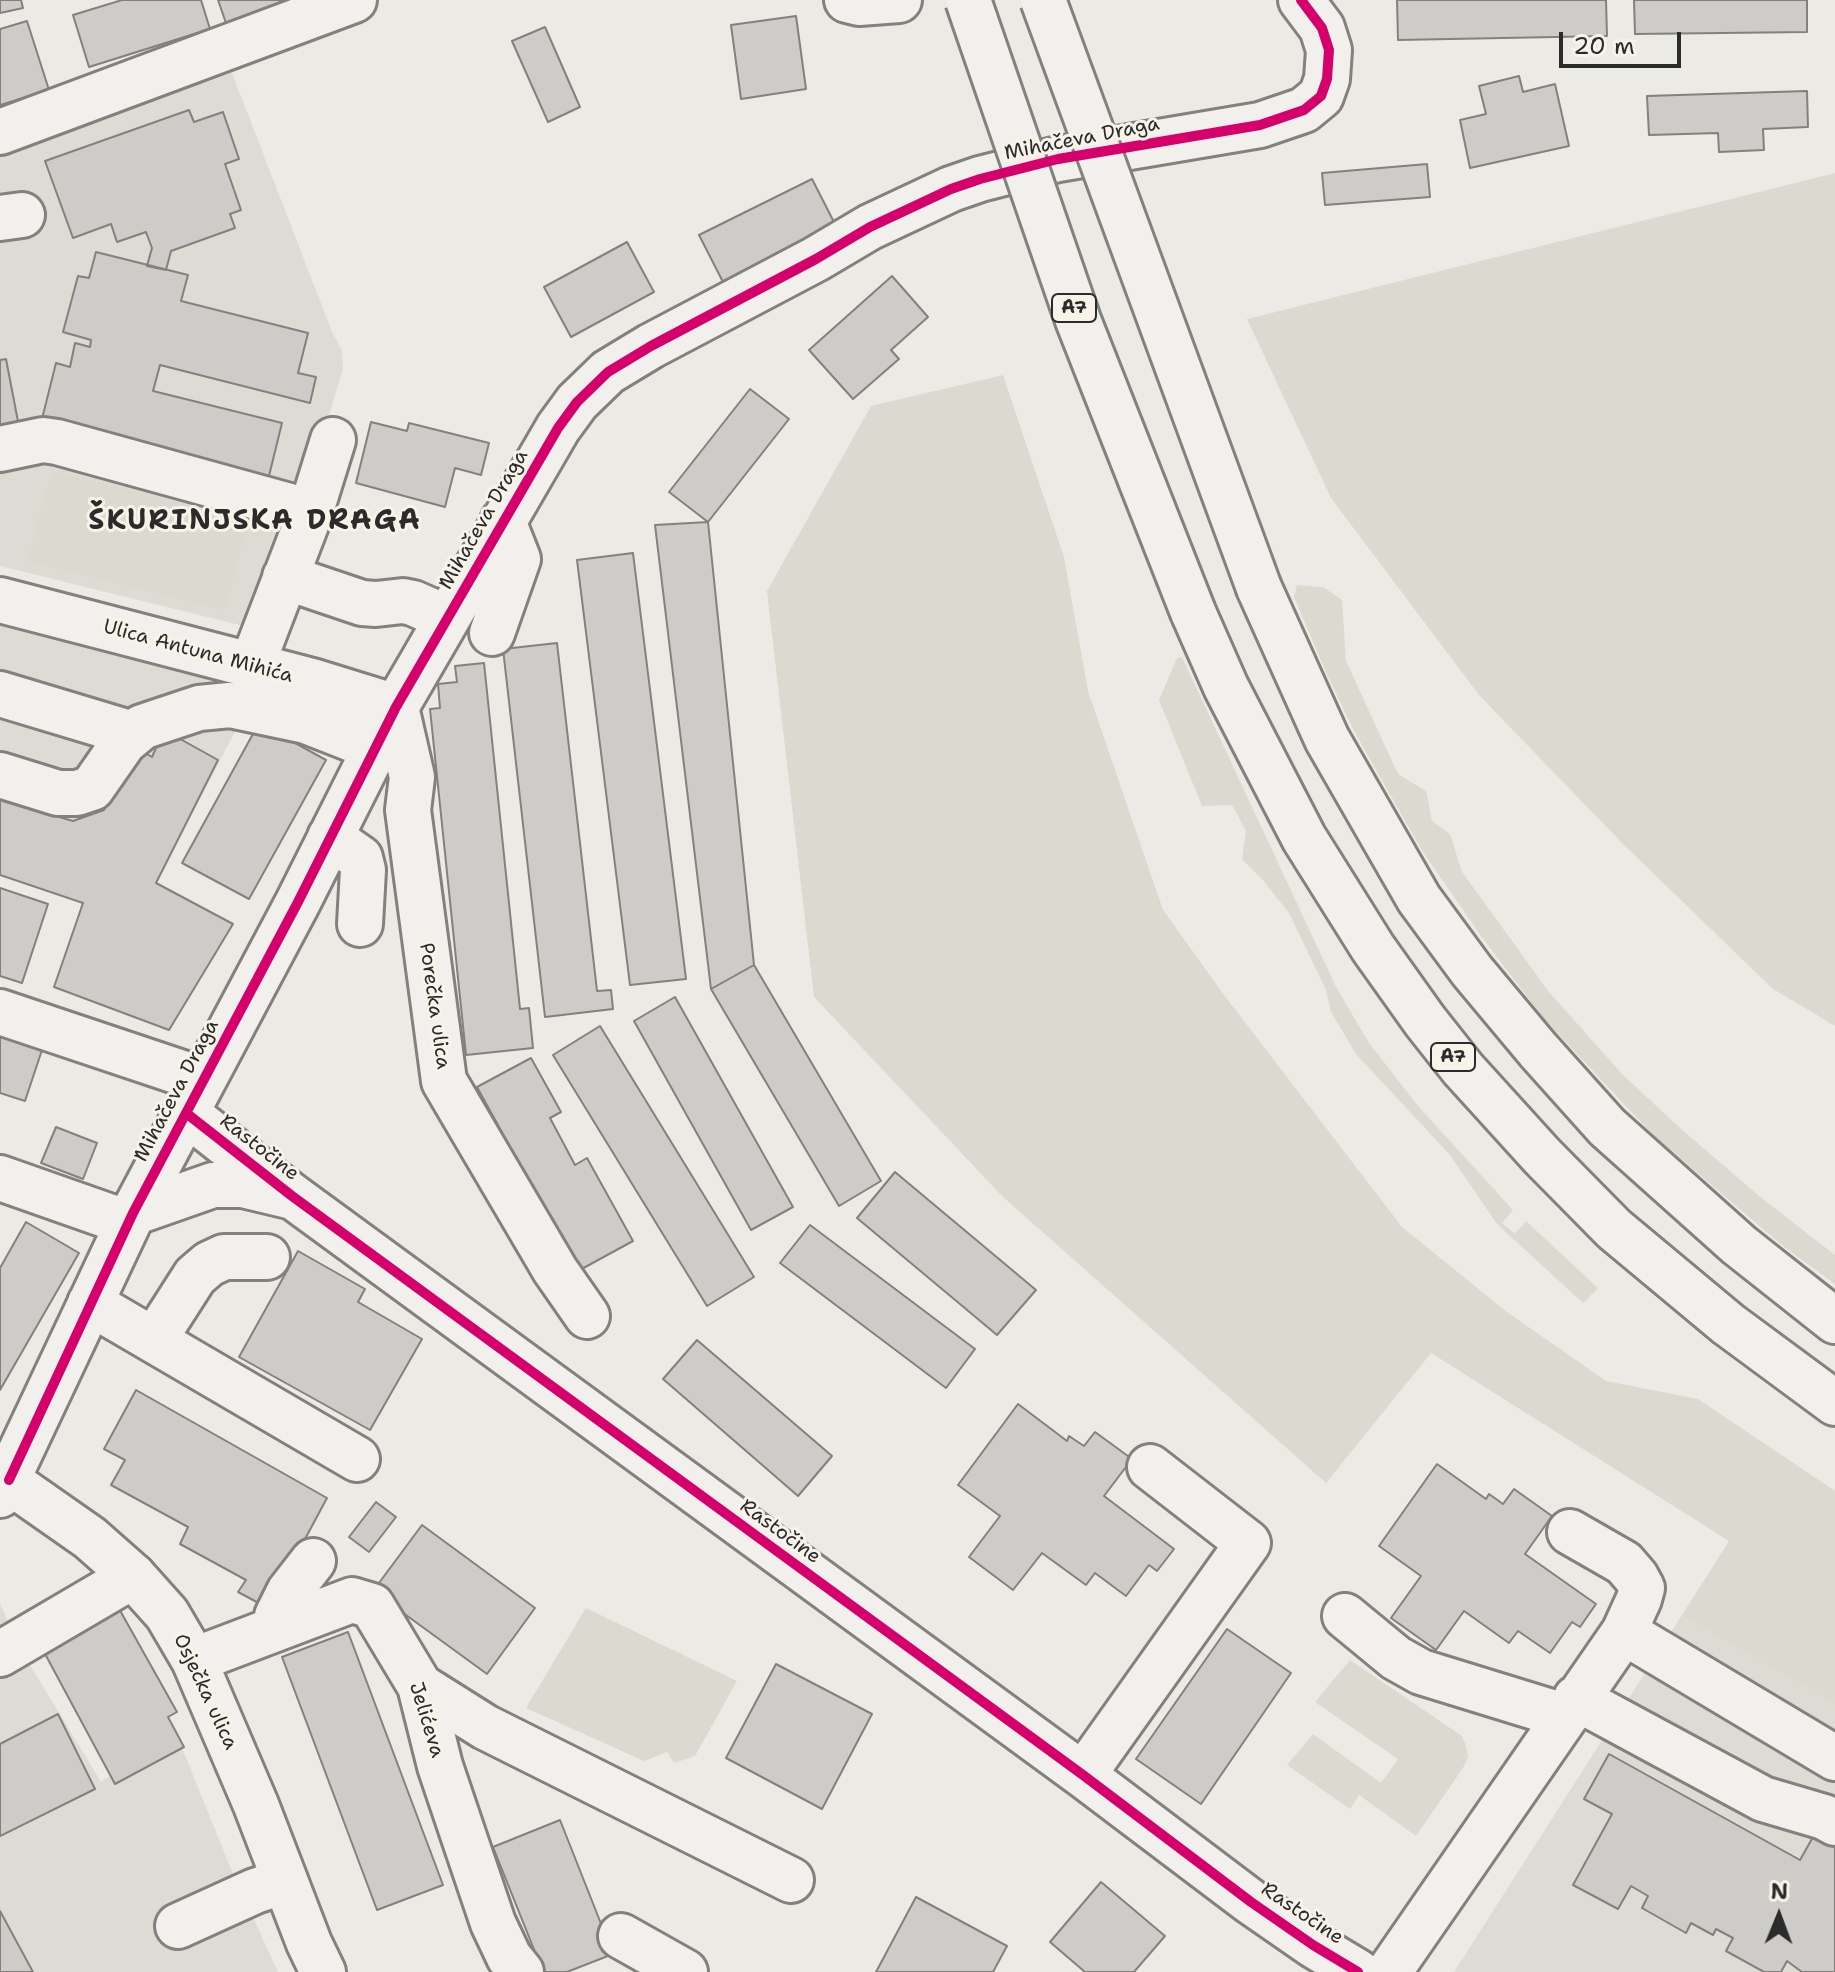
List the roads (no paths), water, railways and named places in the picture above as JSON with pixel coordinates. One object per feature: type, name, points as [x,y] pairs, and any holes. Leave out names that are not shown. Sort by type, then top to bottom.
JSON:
[{"type":"main road","points":[[0,132],[354,0]]},
{"type":"main road","points":[[847,0],[859,3],[899,0]]},
{"type":"main road","name":"Mihačeva Draga","points":[[968,0],[1078,320],[1193,612],[1226,687],[1304,838],[1373,948],[1434,1033],[1542,1156],[1614,1229],[1728,1324],[1835,1403]]},
{"type":"main road","name":"Mihačeva Draga","points":[[1043,0],[1259,588],[1327,739],[1419,899],[1472,971],[1607,1127],[1739,1245],[1835,1321]]},
{"type":"main road","name":"Mihačeva Draga","points":[[3,1483],[130,1218],[396,707],[558,428],[577,402],[608,372],[670,336],[870,227],[937,195],[980,179],[1058,159],[1260,125],[1304,110],[1321,96],[1327,79],[1329,50],[1322,28],[1301,0]]},
{"type":"main road","points":[[795,305],[817,277],[816,259]]},
{"type":"main road","points":[[660,382],[671,350],[670,336]]},
{"type":"main road","points":[[0,449],[43,440],[57,442],[293,507]]},
{"type":"main road","points":[[252,665],[310,514],[333,440]]},
{"type":"main road","points":[[492,633],[518,559],[503,521]]},
{"type":"main road","points":[[285,577],[362,603],[403,601],[447,618]]},
{"type":"main road","name":"Ulica Antuna Mihića","points":[[0,600],[252,665],[396,707]]},
{"type":"main road","points":[[0,694],[133,734]]},
{"type":"main road","points":[[0,775],[58,793],[77,793],[92,788],[124,742],[142,727],[199,708],[230,705],[306,721],[375,748]]},
{"type":"main road","name":"Porečka ulica","points":[[396,707],[412,777],[408,810],[444,1081],[555,1270],[587,1316]]},
{"type":"main road","points":[[330,837],[360,858],[363,870],[360,924]]},
{"type":"main road","name":"Rastočine","points":[[0,1012],[195,1097],[292,1196],[1083,1775],[1251,1902],[1358,1972]]},
{"type":"main road","points":[[0,1178],[130,1218]]},
{"type":"main road","name":"Rastočine","points":[[130,1218],[213,1185],[243,1185],[292,1196]]},
{"type":"main road","points":[[154,1340],[195,1276],[209,1264],[224,1257],[267,1257]]},
{"type":"main road","points":[[90,1303],[357,1459]]},
{"type":"main road","points":[[1083,1775],[1248,1543],[1150,1467]]},
{"type":"main road","name":"Osječka ulica","points":[[3,1483],[90,1538],[133,1576],[167,1614],[194,1660],[323,1972]]},
{"type":"main road","points":[[1389,1972],[1624,1632],[1639,1599],[1642,1588],[1624,1563],[1570,1532]]},
{"type":"main road","points":[[275,1628],[277,1616],[289,1592],[313,1561]]},
{"type":"main road","points":[[0,1654],[133,1576]]},
{"type":"main road","name":"Jelićeva","points":[[194,1660],[352,1600],[372,1606],[420,1686],[440,1766],[493,1923],[509,1957],[521,1972]]},
{"type":"main road","points":[[1345,1616],[1396,1658],[1421,1672],[1570,1707],[1763,1799],[1835,1823]]},
{"type":"main road","points":[[1624,1632],[1835,1758]]},
{"type":"main road","points":[[420,1686],[485,1727],[791,1880]]},
{"type":"main road","points":[[178,1926],[255,1891],[285,1881]]},
{"type":"main road","points":[[621,1936],[685,1972]]},
{"type":"district","name":"ŠKURINJSKA DRAGA","points":[[255,522]]}]
